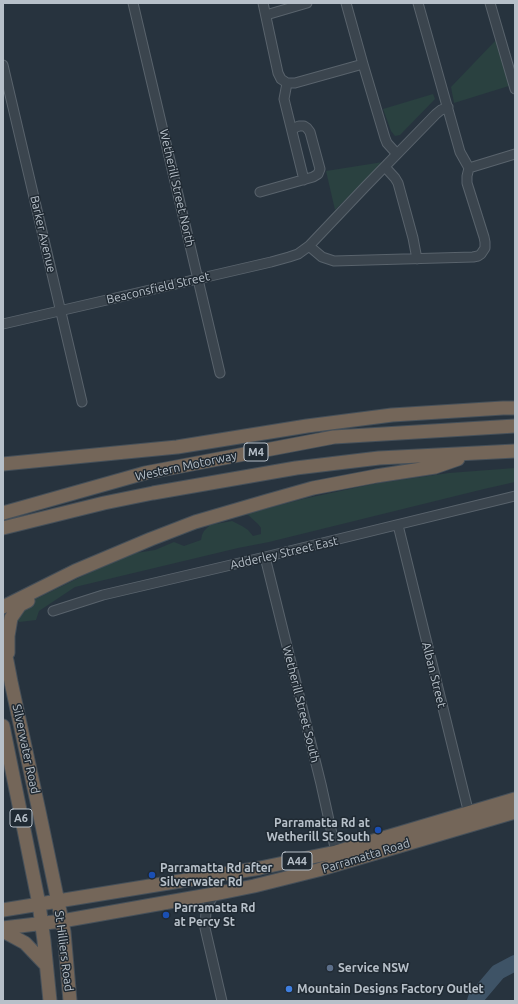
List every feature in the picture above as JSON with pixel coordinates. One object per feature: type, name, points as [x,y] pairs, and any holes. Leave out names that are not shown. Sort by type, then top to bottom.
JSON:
[{"type":"highway","points":[[3,464],[177,446],[307,426],[392,415],[515,408]]},
{"type":"highway","name":"Western Motorway","points":[[3,513],[145,473],[334,437],[515,426]]},
{"type":"highway","name":"Western Motorway","points":[[3,528],[104,503],[296,468],[379,458],[515,451]]},
{"type":"highway","points":[[3,608],[75,571],[195,522],[321,487],[376,476],[435,467],[475,453]]},
{"type":"highway","points":[[11,682],[8,654],[10,618],[20,606],[71,578],[151,539]]},
{"type":"highway","name":"Silverwater Road","points":[[3,645],[58,901]]},
{"type":"highway","name":"Silverwater Road","points":[[3,729],[39,904],[41,923]]},
{"type":"highway","name":"Parramatta Road","points":[[3,930],[214,894],[318,870],[470,819],[515,799]]},
{"type":"highway","name":"Parramatta Road","points":[[3,910],[260,868],[336,852],[470,819],[515,812]]},
{"type":"highway","name":"St Hilliers Road","points":[[58,901],[62,921],[70,1001]]},
{"type":"highway","name":"St Hilliers Road","points":[[41,923],[50,1001]]},
{"type":"highway","points":[[3,930],[25,943],[46,965]]},
{"type":"street","name":"Wetherill Street North","points":[[133,3],[220,373]]},
{"type":"street","points":[[263,3],[278,73],[281,79],[287,83],[295,83],[363,64]]},
{"type":"street","points":[[266,15],[307,3]]},
{"type":"street","points":[[346,3],[385,138],[387,143],[397,154]]},
{"type":"street","points":[[309,246],[322,258],[334,261],[473,257],[481,254],[485,248],[485,242],[467,183],[469,168],[460,152],[418,3]]},
{"type":"street","points":[[490,3],[515,89]]},
{"type":"street","name":"Barker Avenue","points":[[3,65],[82,402]]},
{"type":"street","points":[[287,83],[284,99],[304,180]]},
{"type":"street","name":"Beaconsfield Street","points":[[3,324],[289,258],[298,254],[309,246],[436,114],[448,107]]},
{"type":"street","points":[[260,192],[304,180],[318,174],[320,169],[310,132],[304,126],[299,126],[292,129]]},
{"type":"street","points":[[469,168],[515,154]]},
{"type":"street","points":[[300,161],[316,156]]},
{"type":"street","points":[[385,167],[398,183],[413,238],[417,259]]},
{"type":"street","name":"Adderley Street East","points":[[53,612],[103,595],[265,558],[515,496]]},
{"type":"street","name":"Alban Street","points":[[398,525],[470,819]]},
{"type":"street","name":"Wetherill Street South","points":[[265,558],[321,784],[336,852]]},
{"type":"street","points":[[214,894],[206,910],[205,928],[222,1001]]},
{"type":"green space","points":[[497,39],[512,85],[454,103],[451,87]]},
{"type":"green space","points":[[433,94],[435,99],[400,135],[395,136],[391,131],[383,109]]},
{"type":"green space","points":[[383,162],[335,210],[326,171]]},
{"type":"green space","points":[[515,468],[515,482],[269,542],[75,587],[39,611],[36,620],[19,622],[15,618],[27,605],[36,599],[95,570],[136,553],[155,550],[174,542],[184,546],[201,540],[204,531],[210,525],[232,521],[248,530],[253,536],[261,534],[261,528],[247,514],[303,499],[373,484],[449,473]]},
{"type":"waterway","points":[[475,1001],[498,972],[515,963]]},
{"type":"place","name":"Parramatta Rd at Wetherill St South","points":[[378,830]]},
{"type":"place","name":"Parramatta Rd after Silverwater Rd","points":[[152,875]]},
{"type":"place","name":"Parramatta Rd at Percy St","points":[[166,915]]},
{"type":"place","name":"Service NSW","points":[[330,968]]},
{"type":"place","name":"Mountain Designs Factory Outlet","points":[[289,989]]}]
